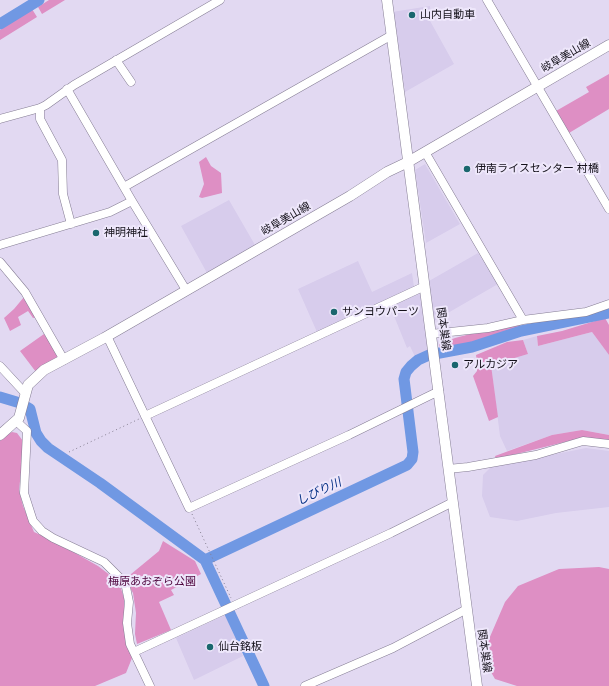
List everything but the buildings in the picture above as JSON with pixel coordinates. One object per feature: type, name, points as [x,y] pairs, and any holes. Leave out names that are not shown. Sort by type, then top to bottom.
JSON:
[{"type":"main road","name":"関本巣線","points":[[387,0],[477,686]]},
{"type":"main road","name":"岐阜美山線","points":[[0,435],[16,421],[22,410],[28,385],[44,370],[107,336],[350,196],[387,172],[408,162],[609,45]]},
{"type":"street","points":[[0,119],[40,108],[67,89],[220,0]]},
{"type":"street","points":[[487,0],[609,209]]},
{"type":"street","points":[[124,187],[392,35]]},
{"type":"street","points":[[116,60],[131,82]]},
{"type":"street","points":[[67,89],[186,290]]},
{"type":"street","points":[[40,108],[40,119],[62,160],[63,194],[71,224]]},
{"type":"street","points":[[425,152],[523,320]]},
{"type":"street","points":[[0,245],[110,212],[132,201]]},
{"type":"street","points":[[0,262],[25,292],[64,360]]},
{"type":"street","points":[[145,416],[425,286]]},
{"type":"street","points":[[431,334],[488,328],[523,320],[586,312],[609,304]]},
{"type":"street","points":[[107,336],[189,508],[349,436],[439,391]]},
{"type":"street","points":[[0,366],[25,393]]},
{"type":"street","points":[[16,421],[27,432],[24,493],[33,522],[54,538],[104,562],[122,579],[126,586],[129,602],[127,623],[130,644],[150,686]]},
{"type":"street","points":[[448,469],[536,455],[582,441],[609,444]]},
{"type":"street","points":[[134,652],[411,524],[453,502]]},
{"type":"street","points":[[305,686],[393,648],[467,609]]},
{"type":"path","points":[[69,452],[145,416]]},
{"type":"path","points":[[189,508],[233,606]]},
{"type":"shaded area","points":[[430,6],[431,18],[429,19],[454,64],[405,92],[392,12]]},
{"type":"shaded area","points":[[425,164],[460,224],[426,243],[415,170]]},
{"type":"shaded area","points":[[229,200],[255,245],[207,273],[181,226]]},
{"type":"shaded area","points":[[478,253],[498,284],[434,321],[429,281]]},
{"type":"shaded area","name":"サンヨウパーツ","points":[[358,261],[372,292],[412,273],[414,287],[317,332],[298,289]]},
{"type":"shaded area","points":[[421,292],[430,352],[416,359],[410,346],[407,348],[390,306]]},
{"type":"shaded area","points":[[592,332],[609,355],[609,435],[582,430],[552,435],[507,451],[500,436],[491,365],[528,354],[523,340],[537,336],[538,346]]},
{"type":"shaded area","points":[[586,448],[609,451],[609,507],[556,513],[517,521],[490,517],[482,496],[483,475],[491,467]]},
{"type":"shaded area","name":"仙台銘板","points":[[225,615],[243,656],[194,680],[176,638]]},
{"type":"green space","points":[[49,0],[65,0],[42,14],[38,7]]},
{"type":"green space","points":[[32,9],[37,17],[0,40],[0,30]]},
{"type":"green space","points":[[609,74],[609,109],[569,133],[556,111],[589,92],[586,87]]},
{"type":"green space","points":[[206,157],[211,166],[221,173],[222,193],[202,198],[199,197],[204,184],[199,162]]},
{"type":"green space","points":[[24,297],[37,317],[33,318],[28,311],[18,317],[21,325],[10,331],[4,318]]},
{"type":"green space","points":[[605,318],[609,325],[609,355],[592,332],[538,346],[537,336],[562,331]]},
{"type":"green space","points":[[520,325],[521,328],[440,352],[439,344],[455,338],[478,332]]},
{"type":"green space","points":[[44,334],[61,357],[36,372],[20,351]]},
{"type":"green space","points":[[523,340],[528,354],[491,365],[498,417],[489,421],[473,376],[477,371],[476,355],[507,342]]},
{"type":"green space","points":[[582,430],[609,435],[609,440],[581,438],[496,459],[495,456],[552,435]]},
{"type":"green space","points":[[12,432],[17,433],[23,441],[24,446],[19,490],[23,506],[34,532],[52,540],[98,566],[119,582],[124,598],[124,628],[132,658],[126,673],[95,686],[0,686],[0,441],[3,437]]},
{"type":"green space","name":"梅原あおぞら公園","points":[[163,541],[195,561],[201,574],[171,590],[174,595],[159,602],[171,630],[137,644],[135,634],[136,613],[133,593],[125,579],[159,551]]},
{"type":"green space","points":[[599,567],[609,569],[609,686],[517,686],[495,679],[484,660],[486,646],[505,602],[518,586],[559,569]]},
{"type":"waterway","points":[[0,24],[39,0]]},
{"type":"waterway","name":"しびり川","points":[[205,560],[407,465],[412,459],[413,452],[404,379],[406,372],[418,360],[429,355],[472,347],[521,331],[609,313]]},
{"type":"waterway","name":"しびり川","points":[[0,397],[20,403],[30,409],[36,433],[48,448],[100,483],[205,560],[264,686]]},
{"type":"place","name":"山内自動車","points":[[412,15]]},
{"type":"place","name":"伊南ライスセンター 村橋","points":[[467,169]]},
{"type":"place","name":"神明神社","points":[[96,233]]},
{"type":"place","name":"サンヨウパーツ","points":[[334,312]]},
{"type":"place","name":"アルカジア","points":[[455,365]]},
{"type":"place","name":"仙台銘板","points":[[210,647]]}]
